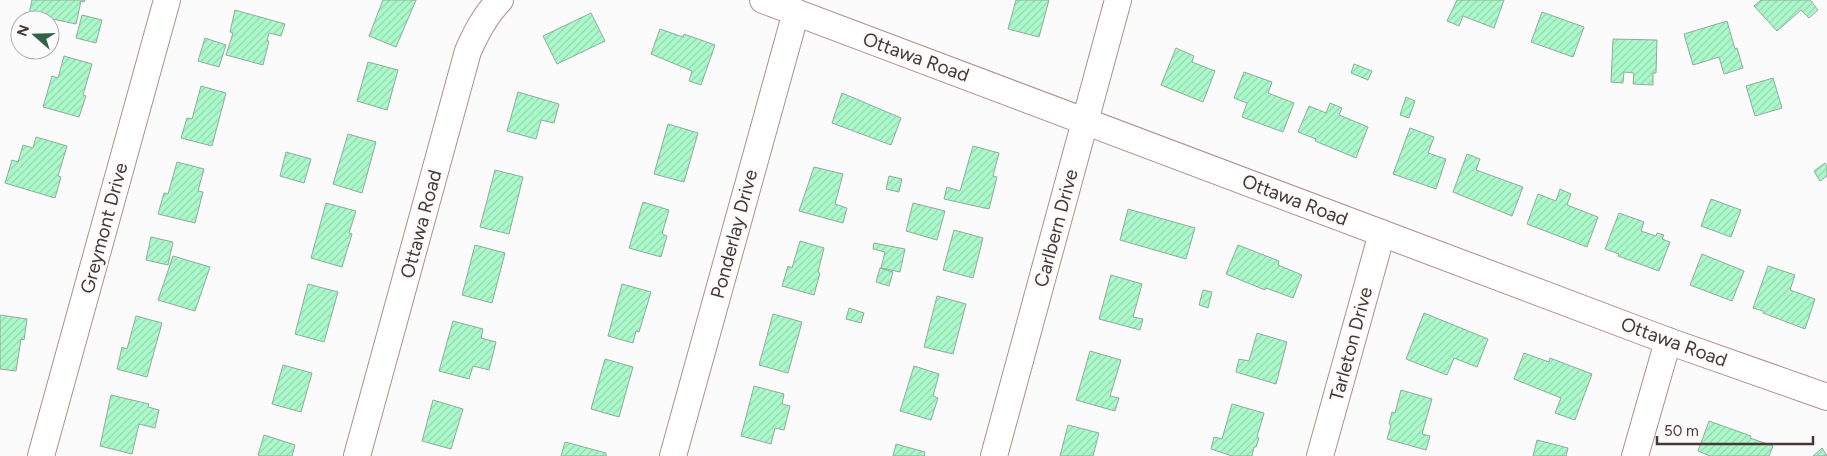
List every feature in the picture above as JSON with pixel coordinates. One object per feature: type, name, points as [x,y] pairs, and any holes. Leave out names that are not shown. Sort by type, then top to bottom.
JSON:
[{"type":"street","name":"Greymont Drive","points":[[41,456],[167,0]]},
{"type":"street","name":"Ottawa Road","points":[[357,456],[468,51],[479,28],[500,0]]},
{"type":"street","name":"Ottawa Road","points":[[763,0],[1086,120],[1668,341],[1827,397]]},
{"type":"street","name":"Carlbern Drive","points":[[994,456],[1118,0]]},
{"type":"street","name":"Ponderlay Drive","points":[[673,456],[796,12]]},
{"type":"street","name":"Tarleton Drive","points":[[1320,456],[1382,233]]},
{"type":"street","points":[[1636,456],[1668,341]]},
{"type":"building","points":[[32,0],[85,0],[84,2],[81,1],[76,24],[60,21],[60,10],[30,10]]},
{"type":"building","points":[[383,0],[416,0],[396,47],[369,36]]},
{"type":"building","points":[[1016,0],[1049,0],[1039,37],[1008,29]]},
{"type":"building","points":[[1457,0],[1504,0],[1494,28],[1463,16],[1459,26],[1447,21]]},
{"type":"building","points":[[1761,0],[1810,0],[1818,10],[1809,18],[1801,10],[1777,31],[1754,6]]},
{"type":"building","points":[[235,10],[285,24],[281,36],[269,33],[263,65],[226,55],[233,33],[230,32]]},
{"type":"building","points":[[1542,12],[1584,27],[1573,57],[1531,42]]},
{"type":"building","points":[[591,13],[605,41],[557,64],[543,36]]},
{"type":"building","points":[[82,15],[102,20],[96,43],[76,38]]},
{"type":"building","points":[[1727,21],[1743,68],[1724,74],[1719,57],[1693,65],[1684,34]]},
{"type":"building","points":[[660,29],[683,37],[684,34],[715,45],[701,85],[689,81],[692,71],[651,54]]},
{"type":"building","points":[[205,38],[226,45],[219,67],[198,61]]},
{"type":"building","points":[[1613,39],[1657,40],[1656,73],[1653,73],[1653,85],[1633,84],[1634,73],[1624,72],[1623,83],[1611,82]]},
{"type":"building","points":[[1176,48],[1194,56],[1192,62],[1215,71],[1203,102],[1161,85]]},
{"type":"building","points":[[64,56],[92,64],[83,95],[86,96],[79,117],[43,107],[52,76],[58,78]]},
{"type":"building","points":[[368,62],[398,70],[387,110],[357,101]]},
{"type":"building","points":[[1354,64],[1372,71],[1368,80],[1351,73]]},
{"type":"building","points":[[1244,72],[1272,82],[1268,93],[1294,103],[1283,132],[1242,117],[1247,103],[1234,98]]},
{"type":"building","points":[[1773,78],[1782,108],[1755,116],[1746,86]]},
{"type":"building","points":[[201,86],[226,93],[212,146],[181,138],[187,118],[192,119]]},
{"type":"building","points":[[518,92],[559,104],[554,123],[541,120],[536,139],[507,131]]},
{"type":"building","points":[[842,93],[901,118],[891,145],[832,123]]},
{"type":"building","points":[[1406,97],[1415,101],[1409,118],[1400,115]]},
{"type":"building","points":[[1330,103],[1342,108],[1339,115],[1368,127],[1356,158],[1298,132],[1309,106],[1326,113]]},
{"type":"building","points":[[668,124],[698,133],[684,182],[654,174]]},
{"type":"building","points":[[1410,128],[1434,137],[1428,153],[1446,159],[1436,189],[1393,174]]},
{"type":"building","points":[[348,134],[376,142],[362,193],[333,184]]},
{"type":"building","points":[[36,137],[67,146],[58,176],[61,177],[55,198],[5,183],[12,160],[18,162],[23,145],[33,148]]},
{"type":"building","points":[[973,146],[999,153],[993,176],[997,177],[989,209],[944,199],[947,187],[960,191]]},
{"type":"building","points":[[286,152],[311,159],[304,183],[280,176]]},
{"type":"building","points":[[1467,154],[1480,159],[1476,170],[1523,187],[1512,216],[1453,192]]},
{"type":"building","points":[[177,162],[204,169],[198,191],[203,192],[195,223],[158,214],[164,193],[168,194]]},
{"type":"building","points":[[1825,163],[1827,166],[1827,176],[1820,181],[1814,171]]},
{"type":"building","points":[[814,167],[843,174],[835,204],[847,208],[843,223],[799,211]]},
{"type":"building","points":[[495,170],[523,177],[509,234],[480,227]]},
{"type":"building","points":[[889,176],[902,179],[899,192],[886,189]]},
{"type":"building","points":[[1560,189],[1571,194],[1567,205],[1598,217],[1587,247],[1527,224],[1538,194],[1556,201]]},
{"type":"building","points":[[1711,199],[1741,210],[1731,237],[1701,226]]},
{"type":"building","points":[[643,202],[669,210],[662,234],[667,236],[661,257],[629,248]]},
{"type":"building","points":[[326,203],[356,211],[349,233],[352,234],[342,267],[311,258]]},
{"type":"building","points":[[913,203],[945,211],[937,240],[906,231]]},
{"type":"building","points":[[1128,209],[1195,228],[1186,259],[1120,240]]},
{"type":"building","points":[[1619,213],[1644,222],[1641,231],[1656,236],[1657,233],[1664,235],[1662,239],[1670,242],[1659,271],[1618,256],[1619,254],[1605,249]]},
{"type":"building","points":[[954,230],[983,238],[973,278],[943,270]]},
{"type":"building","points":[[151,237],[173,242],[168,265],[146,260]]},
{"type":"building","points":[[800,241],[824,248],[814,295],[782,286],[788,266],[792,268]]},
{"type":"building","points":[[874,243],[905,249],[900,272],[881,268],[885,252],[873,249]]},
{"type":"building","points":[[475,245],[505,253],[492,303],[462,295]]},
{"type":"building","points":[[1238,245],[1279,261],[1278,265],[1302,275],[1293,298],[1266,288],[1265,290],[1226,274]]},
{"type":"building","points":[[1702,254],[1744,271],[1732,301],[1690,285]]},
{"type":"building","points":[[173,256],[210,267],[195,311],[158,300]]},
{"type":"building","points":[[1768,266],[1795,275],[1790,290],[1815,299],[1805,329],[1753,308]]},
{"type":"building","points":[[880,268],[893,272],[889,286],[876,282]]},
{"type":"building","points":[[1111,275],[1142,284],[1133,317],[1143,319],[1140,330],[1099,319]]},
{"type":"building","points":[[308,284],[338,292],[324,342],[295,334]]},
{"type":"building","points":[[622,284],[651,292],[639,332],[636,331],[633,343],[608,336]]},
{"type":"building","points":[[1203,290],[1212,292],[1208,308],[1199,305]]},
{"type":"building","points":[[937,296],[966,304],[953,354],[924,347]]},
{"type":"building","points":[[849,308],[864,313],[861,323],[846,319]]},
{"type":"building","points":[[1424,313],[1488,339],[1477,367],[1454,358],[1447,375],[1406,359]]},
{"type":"building","points":[[773,314],[802,322],[788,373],[759,365]]},
{"type":"building","points":[[0,315],[27,319],[24,340],[21,339],[16,371],[0,369]]},
{"type":"building","points":[[136,316],[162,323],[147,377],[117,369],[122,347],[127,349]]},
{"type":"building","points":[[453,321],[483,329],[481,338],[496,342],[489,370],[473,366],[469,379],[439,371]]},
{"type":"building","points":[[1257,333],[1287,342],[1276,384],[1236,372],[1239,359],[1249,361]]},
{"type":"building","points":[[1090,351],[1121,360],[1110,396],[1119,398],[1115,411],[1076,400]]},
{"type":"building","points":[[1524,353],[1549,362],[1550,358],[1592,374],[1575,420],[1555,413],[1561,398],[1514,379]]},
{"type":"building","points":[[605,359],[633,367],[619,417],[591,409]]},
{"type":"building","points":[[283,365],[312,373],[301,412],[272,404]]},
{"type":"building","points":[[914,366],[939,374],[933,396],[938,398],[931,420],[900,411]]},
{"type":"building","points":[[754,386],[784,394],[782,404],[790,406],[784,430],[775,428],[771,444],[741,436]]},
{"type":"building","points":[[1401,390],[1432,399],[1422,434],[1430,436],[1426,450],[1387,439],[1392,412],[1395,413]]},
{"type":"building","points":[[111,395],[149,404],[148,407],[159,410],[155,428],[139,424],[132,454],[100,446]]},
{"type":"building","points":[[433,400],[463,409],[451,449],[422,441]]},
{"type":"building","points":[[1232,404],[1264,413],[1257,437],[1259,438],[1252,456],[1232,456],[1211,449],[1214,437],[1222,439]]},
{"type":"building","points":[[1709,421],[1773,446],[1769,456],[1710,456],[1698,451]]},
{"type":"building","points":[[1068,425],[1099,433],[1093,456],[1060,456]]},
{"type":"building","points":[[264,435],[295,445],[292,456],[258,455]]},
{"type":"building","points":[[1537,440],[1568,448],[1566,456],[1533,456]]},
{"type":"building","points":[[565,442],[606,453],[606,456],[561,456]]},
{"type":"building","points":[[896,444],[925,452],[924,456],[893,456]]},
{"type":"building","points":[[1822,448],[1827,456],[1813,456]]}]
